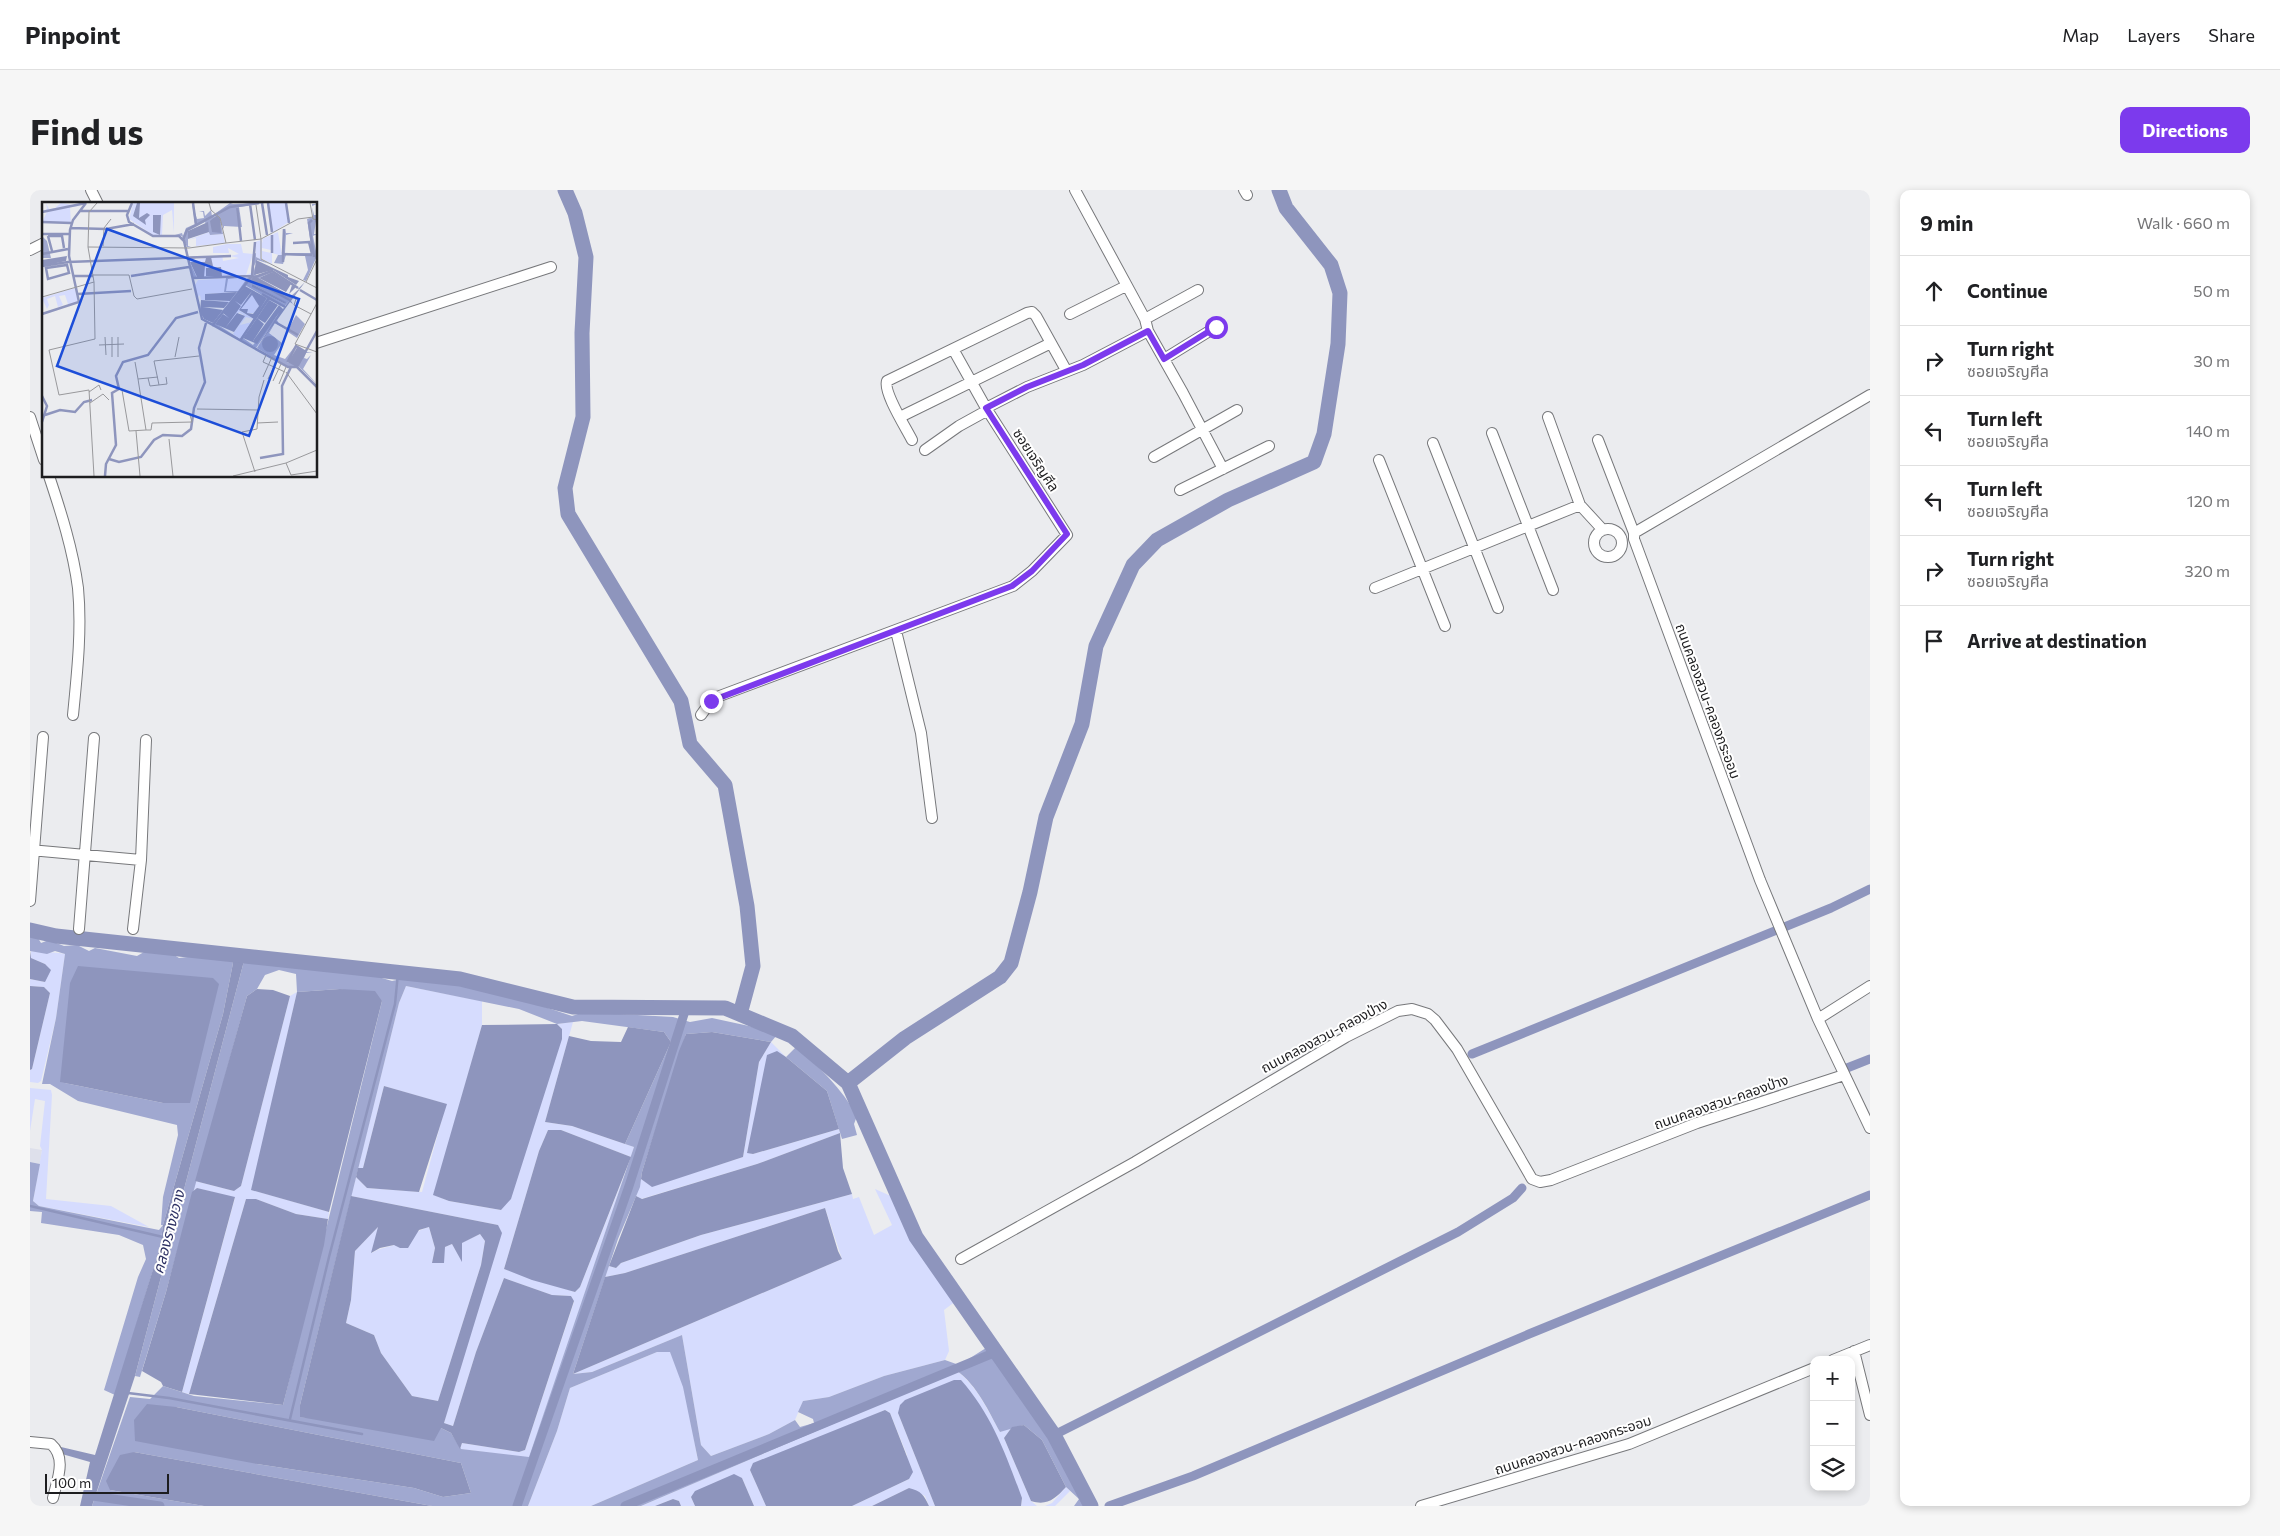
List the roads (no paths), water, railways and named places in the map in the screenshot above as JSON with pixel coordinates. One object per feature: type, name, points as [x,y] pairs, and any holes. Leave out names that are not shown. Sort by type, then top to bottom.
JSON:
[{"type":"street","points":[[91,190],[97,202]]},
{"type":"street","points":[[1075,190],[1145,319],[1148,331],[1223,469]]},
{"type":"street","points":[[30,250],[42,244]]},
{"type":"street","points":[[318,343],[552,267]]},
{"type":"street","points":[[1070,314],[1126,286]]},
{"type":"street","points":[[1145,319],[1198,290]]},
{"type":"street","points":[[912,440],[886,385],[887,381],[1030,312],[1036,316],[1066,370]]},
{"type":"street","points":[[1164,359],[1216,327]]},
{"type":"street","points":[[925,450],[987,409],[1066,370],[1083,365],[1148,331]]},
{"type":"street","points":[[900,416],[1051,343]]},
{"type":"street","points":[[953,349],[987,409]]},
{"type":"street","points":[[1621,539],[1634,536],[1870,395]]},
{"type":"street","name":"ซอยเจริญศีล","points":[[701,716],[711,701],[717,697],[1012,586],[1032,571],[1067,534],[987,409]]},
{"type":"street","points":[[1154,457],[1237,410]]},
{"type":"street","points":[[30,417],[40,437]]},
{"type":"street","points":[[1548,417],[1580,505],[1603,530],[1614,531],[1621,539],[1621,548],[1616,555],[1608,557],[1602,556],[1597,552],[1594,544],[1596,536],[1603,530]]},
{"type":"street","points":[[1492,433],[1553,590]]},
{"type":"street","name":"ถนนคลองสวน-คลองกระออม","points":[[1598,440],[1760,880],[1818,1019],[1870,1128]]},
{"type":"street","points":[[1433,443],[1498,608]]},
{"type":"street","points":[[1180,490],[1269,446]]},
{"type":"street","points":[[1379,460],[1445,626]]},
{"type":"street","points":[[50,478],[59,507],[77,586],[78,663],[73,715]]},
{"type":"street","points":[[1375,588],[1527,524],[1580,505]]},
{"type":"street","points":[[896,631],[923,746],[932,818]]},
{"type":"street","points":[[30,901],[32,850],[43,738]]},
{"type":"street","points":[[79,929],[94,738]]},
{"type":"street","points":[[133,929],[141,860],[146,740]]},
{"type":"street","points":[[32,850],[141,860]]},
{"type":"street","points":[[1818,1019],[1870,986]]},
{"type":"street","name":"ถนนคลองสวน-คลองป่าง","points":[[961,1259],[1135,1162],[1346,1037],[1398,1012],[1412,1009],[1428,1014],[1440,1026],[1457,1049],[1523,1164],[1532,1178],[1540,1182],[1551,1180],[1697,1123],[1844,1074]]},
{"type":"street","points":[[1842,1356],[1870,1345]]},
{"type":"street","points":[[1854,1351],[1870,1415]]},
{"type":"street","name":"ถนนคลองสวน-คลองกระออม","points":[[1421,1506],[1629,1444],[1810,1370]]},
{"type":"street","points":[[30,1442],[51,1444],[58,1453],[60,1470],[53,1498]]},
{"type":"water","points":[[30,951],[31,958],[45,964],[51,970],[45,982],[30,979]]},
{"type":"water","name":"คลองรางขวาง","points":[[229,960],[249,960],[244,961],[135,1376],[92,1506],[80,1506],[90,1462],[62,1454],[61,1447],[95,1455],[160,1247],[163,1225],[223,1014],[233,963]]},
{"type":"water","points":[[78,966],[213,978],[219,984],[190,1103],[163,1103],[60,1082],[70,983]]},
{"type":"water","points":[[30,986],[44,987],[50,993],[32,1069],[30,1070]]},
{"type":"water","points":[[257,989],[273,990],[290,996],[241,1186],[234,1191],[195,1181],[247,996]]},
{"type":"water","points":[[340,989],[375,991],[382,1001],[329,1212],[251,1190],[297,992]]},
{"type":"water","points":[[557,1024],[562,1029],[562,1039],[511,1199],[501,1210],[449,1201],[433,1195],[482,1025]]},
{"type":"water","points":[[628,1027],[664,1032],[671,1042],[625,1144],[572,1126],[545,1122],[569,1036],[591,1041],[621,1042]]},
{"type":"water","points":[[712,1032],[771,1042],[759,1062],[743,1157],[652,1187],[641,1179],[642,1172],[679,1051],[686,1034]]},
{"type":"water","points":[[777,1051],[827,1091],[839,1129],[753,1154],[747,1153],[767,1055]]},
{"type":"water","points":[[384,1086],[447,1104],[419,1192],[367,1188],[356,1177],[358,1168],[363,1168]]},
{"type":"water","points":[[548,1130],[561,1130],[631,1157],[580,1287],[575,1292],[532,1280],[504,1269],[539,1151]]},
{"type":"water","points":[[840,1133],[843,1168],[852,1194],[701,1235],[621,1263],[616,1268],[609,1266],[636,1196],[642,1199],[757,1164]]},
{"type":"water","points":[[197,1188],[235,1197],[182,1392],[163,1386],[161,1382],[142,1371],[166,1292],[192,1192]]},
{"type":"water","points":[[351,1196],[498,1225],[502,1233],[444,1423],[453,1426],[476,1352],[504,1278],[552,1295],[571,1296],[574,1301],[525,1450],[519,1452],[462,1443],[460,1449],[451,1433],[441,1428],[434,1441],[300,1417],[300,1405]],"holes":[[[378,1227],[371,1253],[380,1248],[394,1245],[400,1248],[408,1248],[419,1230],[429,1227],[435,1248],[432,1263],[444,1263],[445,1247],[452,1244],[462,1262],[462,1243],[480,1234],[485,1241],[481,1265],[438,1401],[412,1396],[381,1353],[374,1335],[346,1323],[351,1300],[355,1251]]]},
{"type":"water","points":[[246,1199],[256,1199],[296,1214],[328,1219],[324,1245],[283,1405],[189,1394]]},
{"type":"water","points":[[825,1208],[842,1259],[573,1374],[605,1277],[625,1273]]},
{"type":"water","points":[[954,1380],[961,1380],[990,1421],[1022,1498],[1021,1506],[935,1506],[898,1413],[900,1405],[905,1400]]},
{"type":"water","points":[[147,1404],[176,1407],[461,1463],[471,1493],[443,1497],[414,1488],[257,1464],[135,1441],[134,1420]]},
{"type":"water","points":[[885,1410],[890,1413],[913,1472],[909,1479],[852,1506],[766,1506],[750,1470],[753,1463]]},
{"type":"water","points":[[1024,1425],[1042,1440],[1066,1487],[1054,1498],[1046,1502],[1031,1501],[1004,1438],[1012,1427]]},
{"type":"water","points":[[134,1452],[432,1506],[204,1506],[110,1490],[106,1481],[120,1455]]},
{"type":"water","points":[[734,1474],[742,1478],[754,1506],[695,1506],[691,1497],[695,1491]]},
{"type":"water","points":[[909,1488],[922,1494],[929,1506],[872,1506]]},
{"type":"water","points":[[673,1499],[679,1501],[681,1506],[655,1506]]},
{"type":"waterway","points":[[565,190],[575,213],[586,257],[582,333],[583,417],[565,488],[568,514],[681,701],[690,744],[725,785],[747,906],[753,966],[740,1014]]},
{"type":"waterway","points":[[848,1083],[905,1038],[1000,977],[1011,963],[1030,892],[1046,817],[1082,724],[1096,646],[1133,565],[1157,540],[1228,500],[1314,462],[1324,434],[1338,344],[1340,293],[1331,265],[1286,208],[1279,190]]},
{"type":"waterway","points":[[1472,1054],[1831,908],[1870,889]]},
{"type":"waterway","points":[[30,930],[56,936],[460,979],[573,1007],[725,1008],[792,1036],[848,1083],[916,1237],[1054,1435],[1091,1506]]},
{"type":"waterway","points":[[290,1419],[329,1257],[395,1004],[398,973]]},
{"type":"waterway","points":[[517,1506],[629,1186],[686,1008]]},
{"type":"waterway","points":[[1847,1068],[1870,1059]]},
{"type":"waterway","points":[[1054,1435],[1458,1232],[1513,1198],[1522,1188]]},
{"type":"waterway","points":[[1109,1506],[1193,1476],[1529,1334],[1870,1195]]},
{"type":"waterway","name":"คลองรางขวาง","points":[[30,1206],[163,1237]]},
{"type":"waterway","points":[[625,1506],[996,1352]]},
{"type":"waterway","points":[[128,1393],[169,1398],[362,1434]]},
{"type":"waterway","points":[[93,1496],[160,1506]]}]
